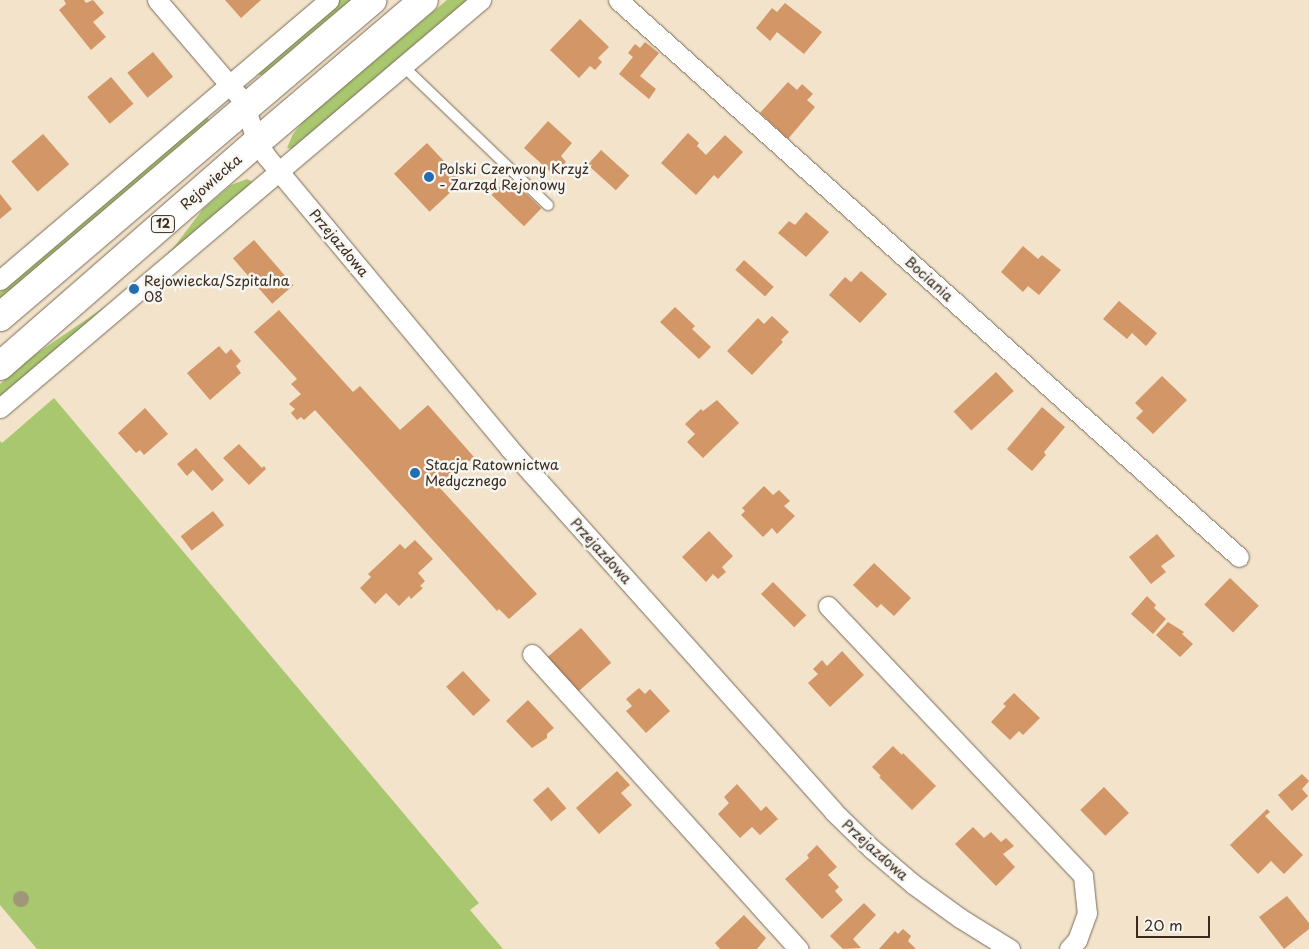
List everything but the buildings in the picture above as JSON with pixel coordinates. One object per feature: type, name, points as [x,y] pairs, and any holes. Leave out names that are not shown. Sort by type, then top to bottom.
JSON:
[{"type":"highway","name":"12","points":[[0,317],[245,106],[372,0]]},
{"type":"highway","name":"Rejowiecka","points":[[0,366],[257,142],[424,0]]},
{"type":"street","name":"Przejazdowa","points":[[157,0],[230,84],[245,106],[257,142],[280,172],[509,448],[833,811],[872,849],[913,884],[960,918],[1010,949]]},
{"type":"street","points":[[0,280],[329,0]]},
{"type":"street","points":[[0,408],[482,0]]},
{"type":"street","name":"Bociania","points":[[618,0],[1239,557]]},
{"type":"street","points":[[828,606],[1083,876],[1087,913],[1077,940],[1069,949]]},
{"type":"street","points":[[532,654],[799,949]]},
{"type":"lane","points":[[403,66],[548,205]]},
{"type":"green space","points":[[338,0],[358,0],[264,75],[257,75],[260,67]]},
{"type":"green space","points":[[447,0],[470,0],[293,149],[287,148],[293,134],[305,119]]},
{"type":"green space","points":[[207,117],[210,121],[0,303],[0,292]]},
{"type":"green space","points":[[247,179],[253,182],[162,259],[174,247],[203,209],[231,185]]},
{"type":"green space","points":[[106,306],[0,401],[0,384],[27,360]]},
{"type":"green space","points":[[54,398],[479,903],[470,910],[503,949],[37,949],[0,905],[0,441],[2,443]]},
{"type":"place","name":"Polski Czerwony Krzyż - Zarząd Rejonowy","points":[[429,177]]},
{"type":"place","name":"Rejowiecka/Szpitalna 08","points":[[134,289]]},
{"type":"place","name":"Stacja Ratownictwa Medycznego","points":[[415,473]]}]
